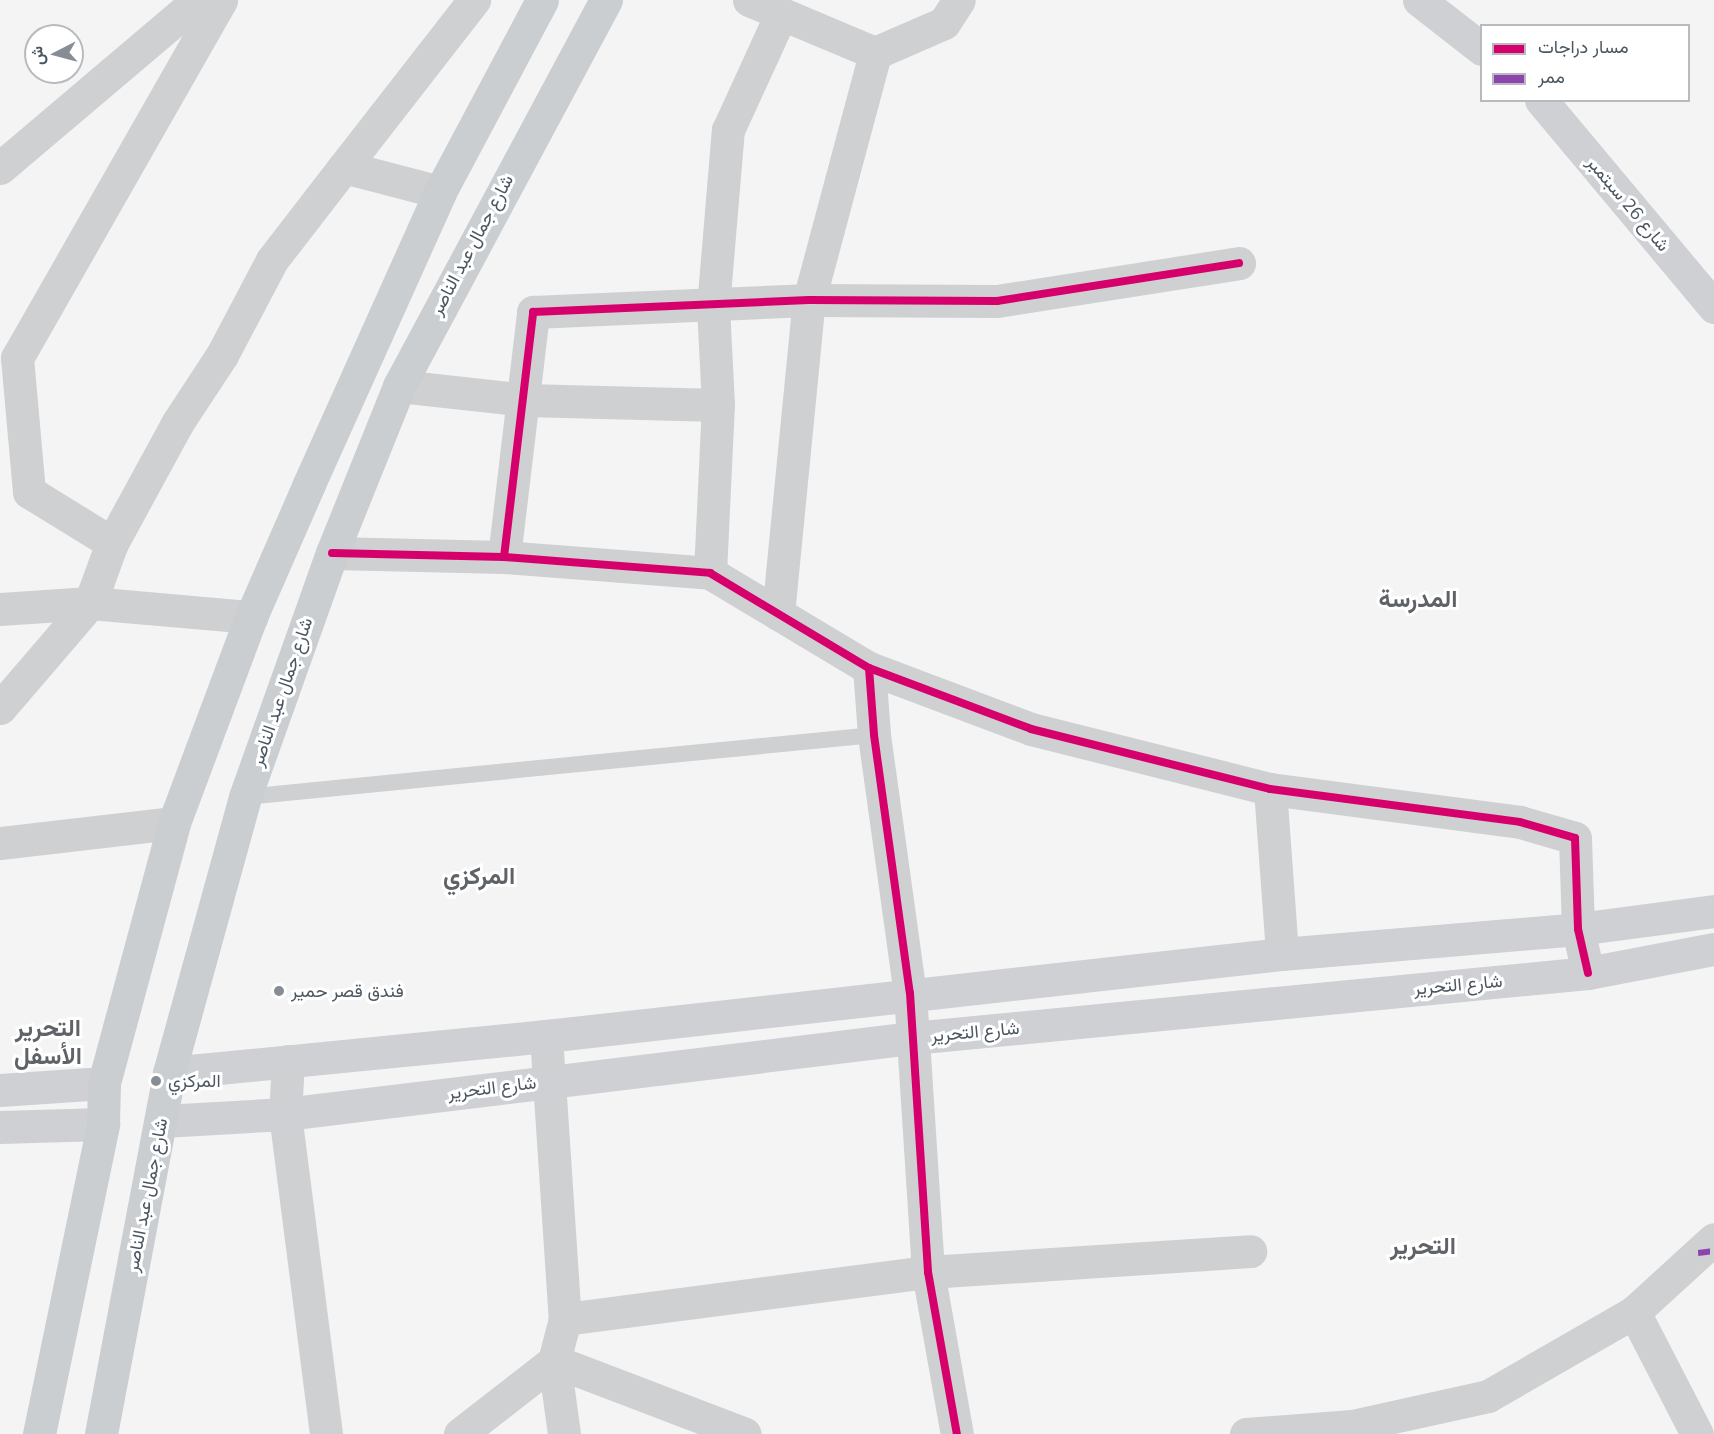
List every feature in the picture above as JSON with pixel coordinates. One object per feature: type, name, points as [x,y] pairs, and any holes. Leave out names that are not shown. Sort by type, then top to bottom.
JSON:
[{"type":"main road","points":[[39,1434],[103,1124],[104,1083],[174,823],[251,617],[440,192],[542,0]]},
{"type":"main road","name":"شارع جمال عبد الناصر","points":[[101,1434],[163,1120],[169,1073],[245,797],[332,553],[399,386],[606,0]]},
{"type":"main road","points":[[1419,0],[1480,47]]},
{"type":"main road","name":"شارع 26 سبتمبر","points":[[1543,102],[1714,307]]},
{"type":"main road","points":[[169,1073],[546,1036],[910,993],[1282,954],[1578,929],[1714,911]]},
{"type":"main road","name":"شارع التحرير","points":[[163,1120],[285,1114],[912,1038],[1588,973],[1714,949]]},
{"type":"main road","points":[[0,1090],[104,1083]]},
{"type":"main road","points":[[0,1127],[103,1124]]},
{"type":"street","points":[[0,168],[198,0]]},
{"type":"street","points":[[112,543],[29,492],[9,361],[221,0]]},
{"type":"street","points":[[0,708],[90,603],[112,543],[178,422],[222,355],[272,260],[474,0]]},
{"type":"street","points":[[749,0],[875,53],[944,23],[959,0]]},
{"type":"street","points":[[710,573],[718,405],[713,307],[728,130],[781,14]]},
{"type":"street","points":[[778,614],[809,300],[875,53]]},
{"type":"street","points":[[344,167],[440,192]]},
{"type":"street","points":[[504,557],[525,400],[533,312],[713,307],[809,300],[997,301],[1239,263]]},
{"type":"street","points":[[399,386],[525,400],[718,405]]},
{"type":"street","points":[[332,553],[504,557],[710,573],[869,668],[1031,729],[1270,789],[1520,822],[1575,838],[1578,929],[1588,973]]},
{"type":"street","points":[[0,609],[90,603],[251,617]]},
{"type":"street","points":[[869,668],[874,735],[910,993],[928,1272],[957,1434]]},
{"type":"street","points":[[1270,789],[1282,954]]},
{"type":"street","points":[[0,843],[174,823]]},
{"type":"street","points":[[546,1036],[551,1081],[565,1319],[554,1361],[564,1434]]},
{"type":"street","points":[[288,1061],[285,1114],[326,1434]]},
{"type":"street","points":[[1246,1434],[1351,1430],[1488,1396],[1634,1312],[1709,1248]]},
{"type":"street","points":[[565,1319],[928,1272],[1250,1251]]},
{"type":"street","points":[[1634,1312],[1697,1434]]},
{"type":"street","points":[[460,1434],[554,1361]]},
{"type":"street","points":[[554,1361],[745,1434]]},
{"type":"lane","points":[[245,797],[874,735]]},
{"type":"marked path","points":[[1698,1253],[1714,1251]]},
{"type":"cycle path","points":[[504,557],[533,312],[809,300],[997,301],[1239,263]]},
{"type":"cycle path","points":[[332,553],[504,557],[710,573],[869,668],[1031,729],[1270,789],[1520,822],[1575,838],[1578,929],[1588,973]]},
{"type":"cycle path","points":[[869,668],[874,735],[910,993],[928,1272],[957,1434]]},
{"type":"place","name":"فندق قصر حمير","points":[[279,991]]},
{"type":"place","name":"المركزي","points":[[156,1081]]},
{"type":"district","name":"المدرسة","points":[[1418,600]]},
{"type":"district","name":"المركزي","points":[[479,877]]},
{"type":"district","name":"التحرير الأسفل","points":[[48,1043]]},
{"type":"district","name":"التحرير","points":[[1423,1247]]}]
